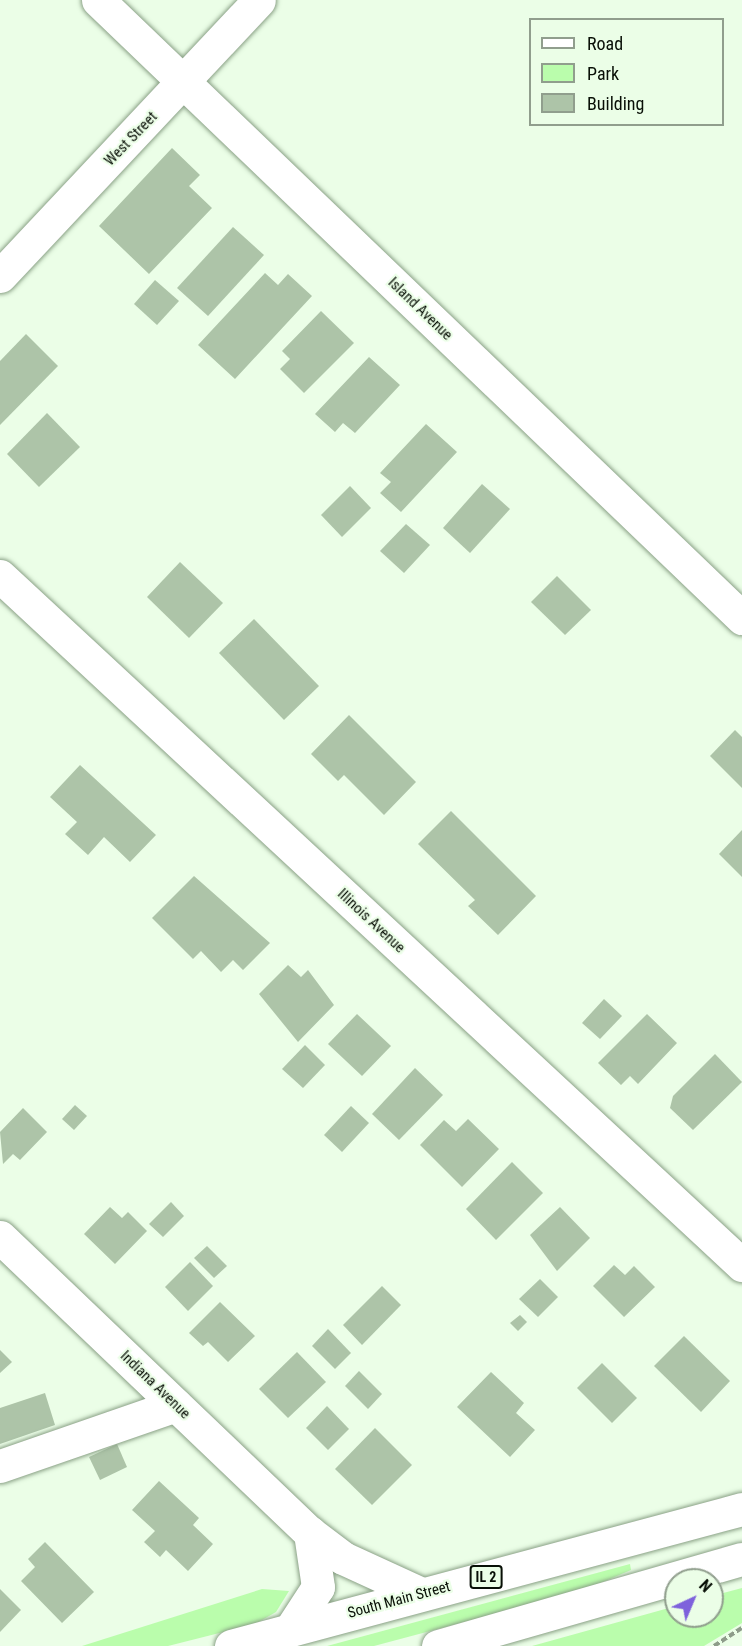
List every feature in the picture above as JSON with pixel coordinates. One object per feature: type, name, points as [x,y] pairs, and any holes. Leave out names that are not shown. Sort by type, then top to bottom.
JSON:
[{"type":"street","name":"Island Avenue","points":[[98,0],[742,618]]},
{"type":"street","name":"West Street","points":[[0,276],[259,0]]},
{"type":"street","name":"Illinois Avenue","points":[[0,576],[742,1265]]},
{"type":"street","name":"Indiana Avenue","points":[[0,1237],[310,1533],[343,1558],[419,1593]]},
{"type":"street","points":[[0,1466],[176,1405]]},
{"type":"street","name":"South Main Street","points":[[231,1646],[419,1593],[742,1509]]},
{"type":"street","points":[[290,1629],[318,1587],[310,1533]]},
{"type":"street","points":[[438,1646],[742,1559]]},
{"type":"path","points":[[714,1646],[742,1628]]},
{"type":"green space","points":[[630,1564],[631,1570],[591,1587],[479,1618],[374,1646],[327,1646]]},
{"type":"green space","points":[[742,1588],[742,1623],[704,1646],[532,1646],[664,1609],[664,1628],[724,1628],[724,1593]]},
{"type":"green space","points":[[262,1589],[289,1591],[276,1612],[255,1624],[168,1646],[82,1646]]},
{"type":"building","points":[[172,148],[200,175],[189,186],[212,208],[149,274],[99,226]]},
{"type":"building","points":[[233,227],[264,255],[208,316],[177,288]]},
{"type":"building","points":[[265,273],[278,285],[288,274],[312,296],[235,379],[198,345]]},
{"type":"building","points":[[155,280],[179,301],[157,325],[134,304]]},
{"type":"building","points":[[321,311],[354,343],[304,393],[280,369],[290,359],[282,351]]},
{"type":"building","points":[[26,334],[58,366],[0,425],[0,361]]},
{"type":"building","points":[[369,357],[400,385],[355,433],[343,423],[335,432],[315,414]]},
{"type":"building","points":[[47,413],[80,447],[39,487],[7,454]]},
{"type":"building","points":[[426,424],[457,452],[401,512],[380,493],[391,482],[380,473]]},
{"type":"building","points":[[482,484],[510,509],[470,553],[443,528]]},
{"type":"building","points":[[350,486],[371,508],[342,537],[321,515]]},
{"type":"building","points":[[406,524],[430,545],[404,573],[380,551]]},
{"type":"building","points":[[180,562],[223,603],[189,638],[147,597]]},
{"type":"building","points":[[557,576],[591,610],[565,635],[531,602]]},
{"type":"building","points":[[254,619],[319,686],[284,720],[219,653]]},
{"type":"building","points":[[349,715],[416,782],[384,815],[344,775],[338,781],[311,754]]},
{"type":"building","points":[[735,730],[742,737],[742,788],[710,756]]},
{"type":"building","points":[[80,765],[156,835],[130,862],[104,837],[88,855],[65,834],[77,822],[50,797]]},
{"type":"building","points":[[451,811],[536,896],[498,935],[468,906],[475,900],[418,844]]},
{"type":"building","points":[[742,830],[742,877],[719,854]]},
{"type":"building","points":[[194,876],[270,943],[243,970],[233,960],[221,972],[201,951],[193,959],[152,918]]},
{"type":"building","points":[[288,965],[301,977],[308,970],[334,1005],[298,1042],[259,994]]},
{"type":"building","points":[[604,999],[622,1016],[600,1039],[582,1023]]},
{"type":"building","points":[[357,1014],[391,1046],[362,1076],[328,1044]]},
{"type":"building","points":[[647,1014],[677,1043],[638,1084],[630,1076],[621,1085],[598,1063]]},
{"type":"building","points":[[305,1045],[325,1065],[303,1088],[282,1069]]},
{"type":"building","points":[[715,1054],[742,1082],[693,1130],[670,1108],[673,1096]]},
{"type":"building","points":[[415,1068],[443,1095],[399,1140],[372,1114]]},
{"type":"building","points":[[75,1105],[87,1116],[74,1130],[62,1119]]},
{"type":"building","points":[[351,1106],[369,1123],[342,1152],[324,1135]]},
{"type":"building","points":[[23,1108],[47,1132],[20,1160],[13,1154],[3,1164],[0,1132]]},
{"type":"building","points":[[468,1119],[499,1149],[462,1187],[420,1145],[444,1120],[456,1131]]},
{"type":"building","points":[[512,1162],[543,1193],[496,1240],[466,1209]]},
{"type":"building","points":[[171,1202],[184,1216],[163,1237],[149,1224]]},
{"type":"building","points":[[110,1207],[122,1218],[128,1212],[147,1231],[115,1264],[84,1234]]},
{"type":"building","points":[[560,1207],[590,1238],[557,1271],[530,1235]]},
{"type":"building","points":[[207,1246],[227,1266],[214,1278],[194,1258]]},
{"type":"building","points":[[190,1262],[213,1286],[188,1311],[165,1287]]},
{"type":"building","points":[[614,1265],[625,1275],[634,1266],[655,1287],[624,1317],[593,1286]]},
{"type":"building","points":[[540,1279],[558,1297],[538,1317],[519,1299]]},
{"type":"building","points":[[382,1286],[401,1305],[362,1345],[343,1325]]},
{"type":"building","points":[[220,1302],[255,1336],[228,1362],[208,1342],[203,1346],[189,1333]]},
{"type":"building","points":[[520,1315],[527,1322],[518,1331],[510,1323]]},
{"type":"building","points":[[328,1329],[351,1353],[335,1369],[312,1346]]},
{"type":"building","points":[[684,1336],[730,1381],[701,1412],[654,1366]]},
{"type":"building","points":[[0,1350],[12,1362],[0,1373]]},
{"type":"building","points":[[297,1352],[326,1382],[288,1418],[259,1389]]},
{"type":"building","points":[[602,1363],[637,1398],[612,1423],[577,1388]]},
{"type":"building","points":[[359,1371],[382,1394],[368,1409],[345,1386]]},
{"type":"building","points":[[491,1372],[524,1403],[516,1413],[535,1430],[510,1457],[457,1407]]},
{"type":"building","points":[[45,1393],[55,1425],[0,1444],[0,1408]]},
{"type":"building","points":[[327,1406],[349,1429],[328,1450],[306,1428]]},
{"type":"building","points":[[375,1428],[412,1465],[372,1505],[335,1469]]},
{"type":"building","points":[[117,1444],[127,1467],[100,1480],[89,1457]]},
{"type":"building","points":[[159,1481],[199,1518],[193,1525],[213,1544],[188,1571],[166,1550],[160,1557],[144,1542],[155,1531],[132,1510]]},
{"type":"building","points":[[45,1542],[94,1592],[62,1623],[21,1581],[35,1567],[28,1559]]},
{"type":"building","points":[[0,1589],[21,1610],[0,1632]]}]
